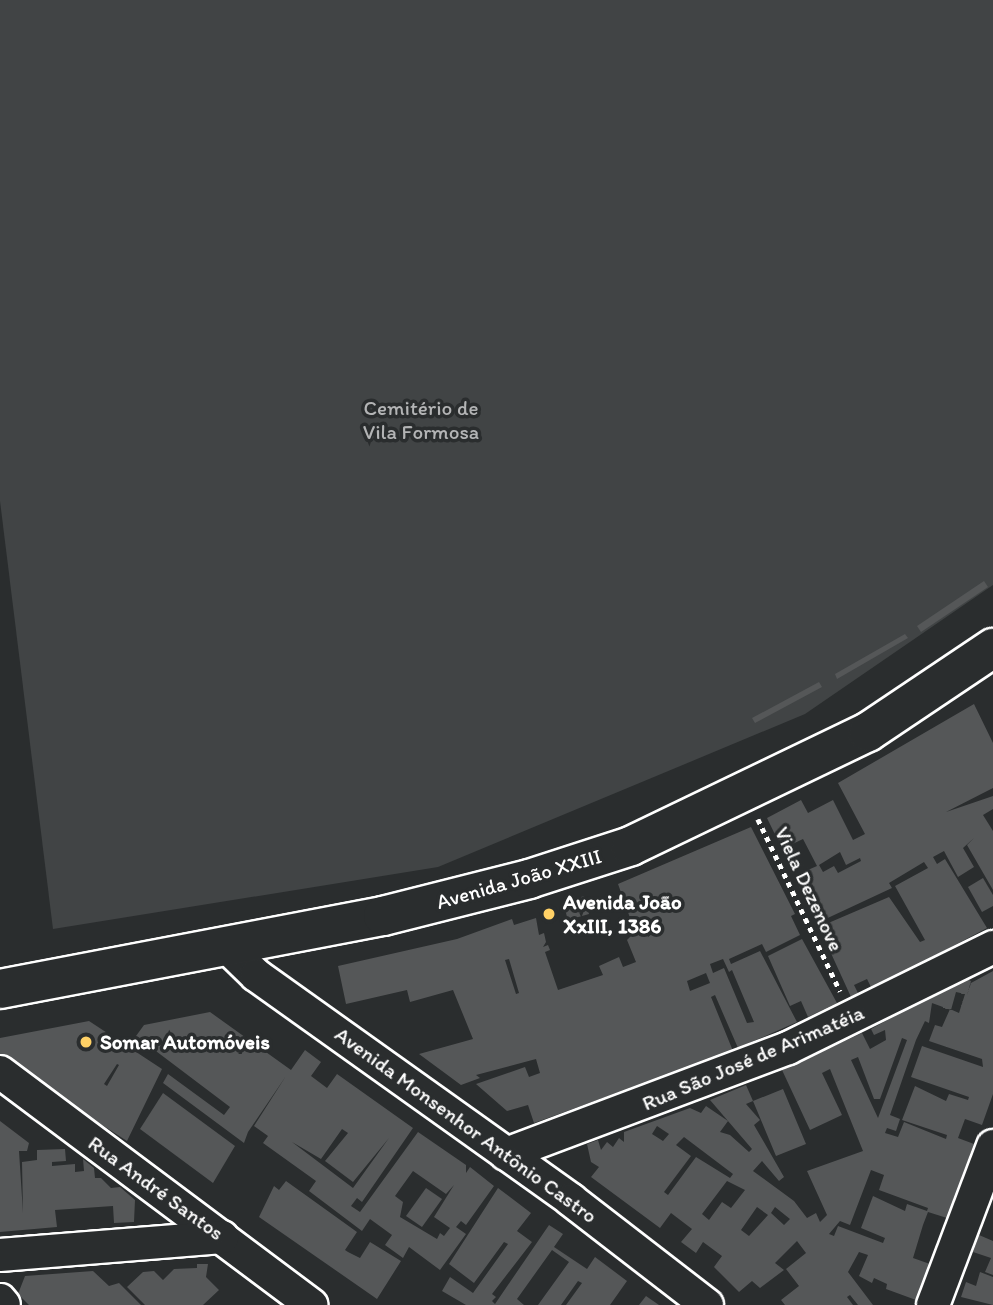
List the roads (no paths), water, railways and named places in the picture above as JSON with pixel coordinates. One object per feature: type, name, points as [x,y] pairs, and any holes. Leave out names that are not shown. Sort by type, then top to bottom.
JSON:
[{"type":"main road","name":"Avenida João XXIII","points":[[0,989],[383,916],[529,879],[631,846],[868,732],[993,648]]},
{"type":"street","name":"Avenida Monsenhor Antônio Castro","points":[[225,945],[256,975],[685,1284],[707,1305]]},
{"type":"street","name":"Rua São José de Arimatéia","points":[[506,1154],[788,1048],[993,947]]},
{"type":"street","name":"Rua André Santos","points":[[0,1072],[311,1305]]},
{"type":"street","points":[[933,1305],[993,1146]]},
{"type":"street","points":[[0,1255],[222,1237]]},
{"type":"street","points":[[0,1300],[5,1305]]},
{"type":"place","name":"Avenida João XxIII, 1386","points":[[549,914]]},
{"type":"place","name":"Somar Automóveis","points":[[86,1042]]},
{"type":"park label","name":"Cemitério de Vila Formosa","points":[[421,420]]}]
